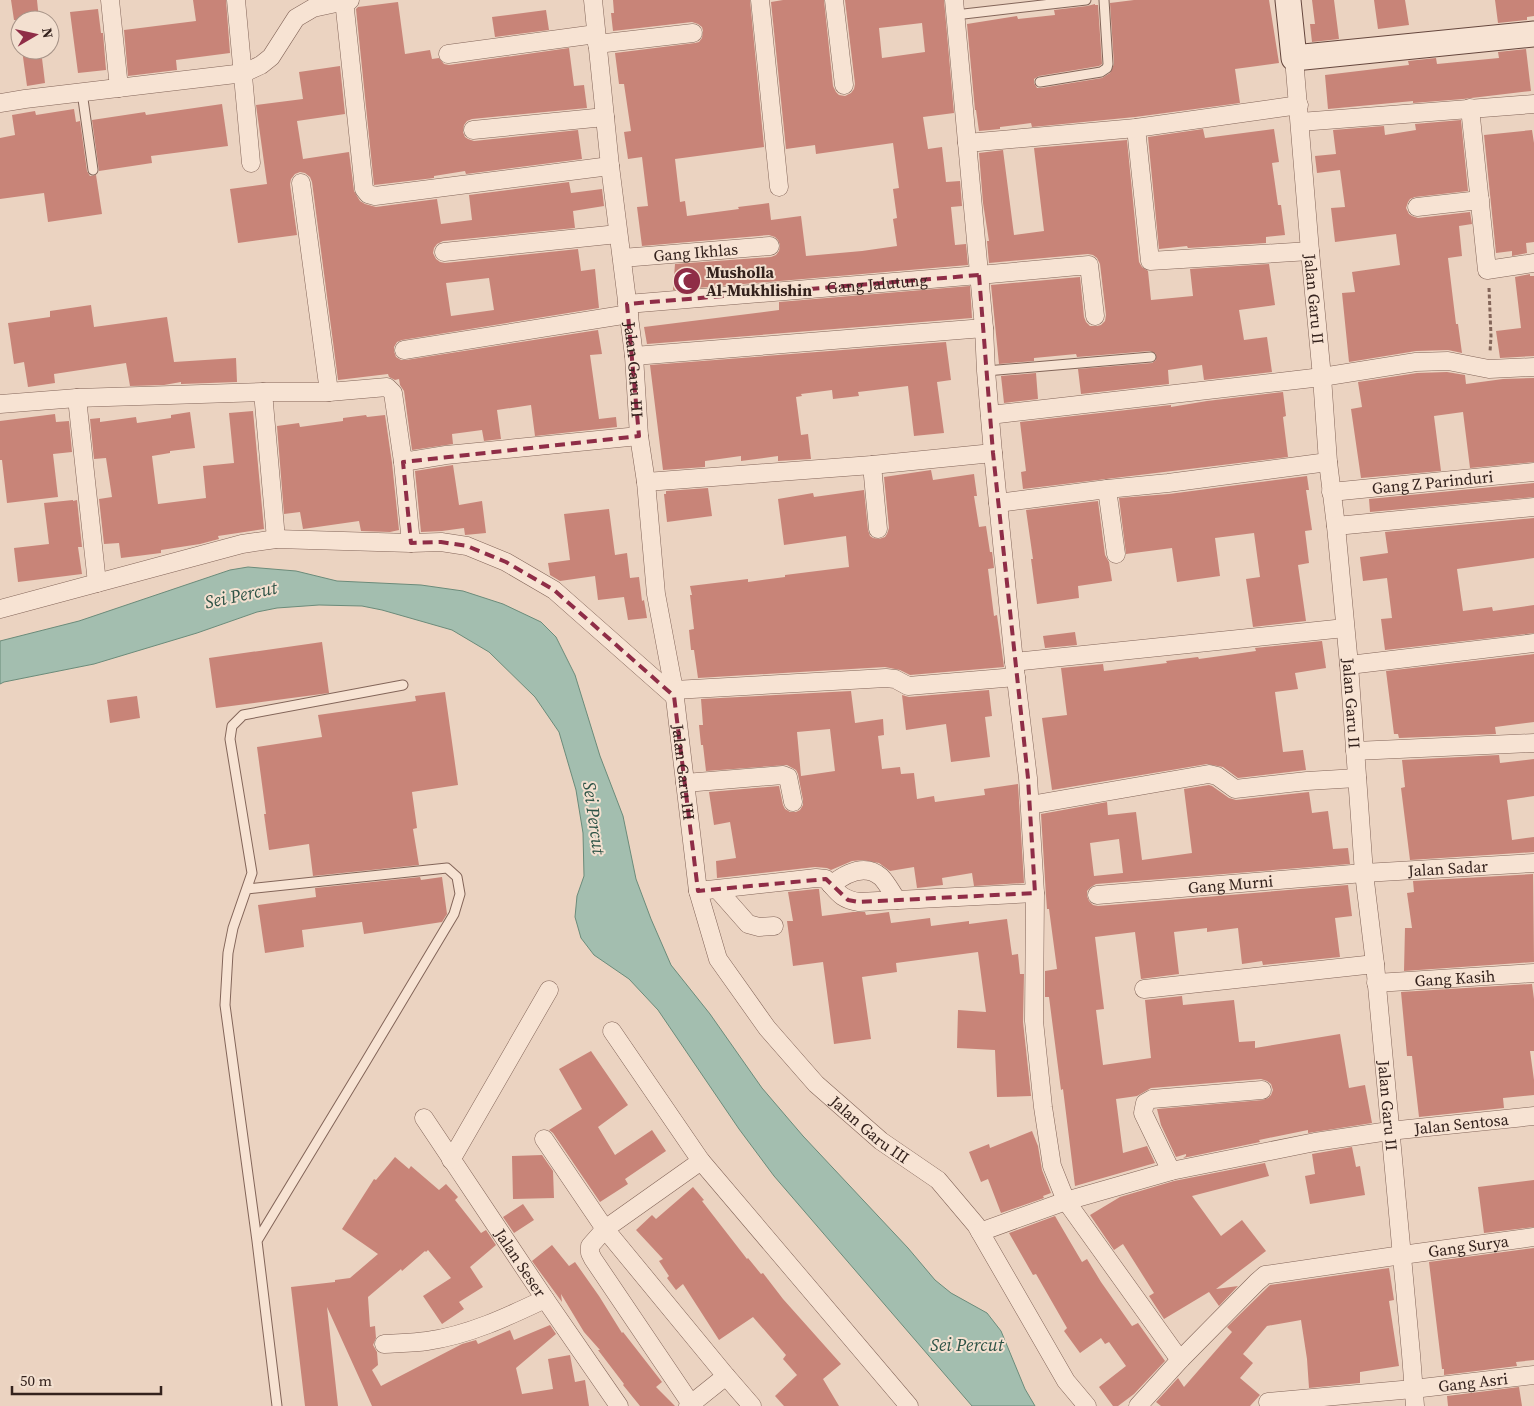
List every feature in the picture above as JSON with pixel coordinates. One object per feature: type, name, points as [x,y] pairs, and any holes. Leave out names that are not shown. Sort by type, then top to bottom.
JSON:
[{"type":"street","points":[[110,0],[119,88]]},
{"type":"street","points":[[236,0],[252,163]]},
{"type":"street","points":[[0,103],[25,98],[244,73],[261,65],[271,57],[296,18],[313,8],[346,0],[364,189],[368,194],[375,196],[610,166]]},
{"type":"street","name":"Jalan Garu III","points":[[593,0],[610,166],[634,356],[639,436],[646,482],[656,594],[674,693],[698,891],[718,959],[767,1028],[816,1084],[881,1141],[938,1180],[980,1232],[1066,1381],[1087,1406]]},
{"type":"street","points":[[760,0],[779,187]]},
{"type":"street","points":[[834,0],[844,86]]},
{"type":"street","name":"Jalan Garu II","points":[[1288,0],[1328,462],[1349,665],[1364,873],[1402,1255],[1414,1397]]},
{"type":"street","points":[[955,8],[984,328],[993,452],[1028,778],[1035,893],[1034,1020],[1043,1108],[1052,1166],[1066,1201],[1180,1360]]},
{"type":"street","points":[[448,54],[597,39],[693,33]]},
{"type":"street","points":[[1294,58],[1534,34]]},
{"type":"street","points":[[967,143],[1299,114],[1534,104]]},
{"type":"street","points":[[1470,108],[1486,270],[1534,263]]},
{"type":"street","points":[[473,130],[605,117]]},
{"type":"street","points":[[1136,128],[1150,261],[1310,251]]},
{"type":"street","points":[[302,183],[329,392]]},
{"type":"street","points":[[1417,207],[1480,200]]},
{"type":"street","points":[[444,252],[618,234]]},
{"type":"street","name":"Gang Ikhlas","points":[[622,258],[770,246]]},
{"type":"street","name":"Gang Jalutung","points":[[404,350],[628,309],[1089,265],[1095,316]]},
{"type":"street","points":[[634,356],[984,328]]},
{"type":"street","points":[[990,415],[1322,377],[1416,362],[1448,361],[1489,369],[1534,367]]},
{"type":"street","points":[[0,404],[77,398],[263,392],[329,392],[388,387],[393,393],[403,462],[411,543]]},
{"type":"street","points":[[263,392],[276,539]]},
{"type":"street","points":[[77,398],[97,583]]},
{"type":"street","points":[[403,462],[446,455],[639,436]]},
{"type":"street","points":[[646,482],[872,465],[993,452]]},
{"type":"street","points":[[998,503],[1328,462]]},
{"type":"street","points":[[872,465],[878,529]]},
{"type":"street","name":"Gang Z Parinduri","points":[[1331,492],[1534,472]]},
{"type":"street","points":[[1107,490],[1116,554]]},
{"type":"street","points":[[1336,526],[1534,507]]},
{"type":"street","points":[[0,610],[242,544],[276,539],[411,543],[441,542],[467,546],[506,562],[554,590],[674,693],[886,678],[895,679],[908,686],[1015,670],[1345,628]]},
{"type":"street","points":[[1349,665],[1534,643]]},
{"type":"street","points":[[1355,751],[1534,743]]},
{"type":"street","points":[[1030,805],[1209,774],[1217,776],[1235,790],[1307,781],[1357,778]]},
{"type":"street","points":[[685,783],[783,775],[788,777],[790,782],[793,802]]},
{"type":"street","name":"Jalan Sadar","points":[[1364,873],[1534,863]]},
{"type":"street","points":[[832,885],[842,876],[854,871],[871,870],[882,878],[897,900]]},
{"type":"street","name":"Gang Murni","points":[[1097,895],[1364,873]]},
{"type":"street","points":[[698,891],[816,878],[826,879],[839,894],[848,900],[859,902],[1035,893]]},
{"type":"street","points":[[718,890],[748,924],[759,927],[774,926]]},
{"type":"street","points":[[1144,988],[1374,964]]},
{"type":"street","name":"Gang Kasih","points":[[1376,983],[1534,973]]},
{"type":"street","points":[[451,1160],[549,990]]},
{"type":"street","points":[[612,1030],[702,1161],[909,1406]]},
{"type":"street","points":[[1171,1171],[1143,1113],[1145,1103],[1152,1099],[1262,1090]]},
{"type":"street","name":"Jalan Sentosa","points":[[980,1232],[1066,1201],[1171,1171],[1315,1142],[1389,1131],[1534,1116]]},
{"type":"street","name":"Jalan Seser","points":[[424,1118],[544,1300],[619,1406]]},
{"type":"street","points":[[544,1139],[605,1229],[752,1406]]},
{"type":"street","points":[[702,1161],[605,1229],[590,1246],[590,1253],[690,1405],[726,1376]]},
{"type":"street","name":"Gang Surya","points":[[1138,1406],[1180,1360],[1265,1275],[1534,1237]]},
{"type":"street","points":[[384,1344],[427,1341],[458,1334],[492,1324],[544,1300]]},
{"type":"street","name":"Gang Asri","points":[[1268,1402],[1345,1401],[1414,1397],[1534,1375]]},
{"type":"lane","points":[[955,8],[1086,0]]},
{"type":"lane","points":[[1040,82],[1101,72],[1107,68],[1104,0]]},
{"type":"lane","points":[[82,92],[93,170]]},
{"type":"lane","points":[[986,371],[1151,357]]},
{"type":"lane","points":[[277,1406],[225,1005],[228,953],[233,928],[252,872],[230,739],[232,726],[243,715],[403,685]]},
{"type":"lane","points":[[247,889],[447,868],[457,877],[460,894],[454,914],[257,1241]]},
{"type":"path","points":[[1486,270],[1490,295],[1491,336],[1489,369]]},
{"type":"highlighted area","points":[[979,275],[993,453],[1028,778],[1035,893],[859,902],[848,900],[826,879],[698,891],[674,696],[554,590],[506,562],[467,546],[441,542],[411,543],[403,462],[639,436],[627,304]]},
{"type":"water","name":"Sei Percut","points":[[248,567],[296,571],[337,581],[421,585],[463,591],[503,604],[541,622],[556,637],[575,675],[600,756],[623,816],[636,879],[671,965],[710,1014],[762,1088],[803,1136],[908,1248],[935,1280],[951,1293],[987,1313],[1001,1331],[1025,1389],[1035,1406],[972,1406],[774,1176],[739,1129],[658,1010],[629,979],[594,955],[581,938],[575,917],[577,896],[584,876],[583,833],[576,790],[559,732],[535,697],[489,652],[452,630],[382,610],[362,606],[319,605],[277,608],[257,612],[197,633],[94,664],[0,684],[0,641],[79,621],[230,570]]},
{"type":"building","points":[[11,0],[37,0],[38,10],[12,10]]},
{"type":"building","points":[[193,0],[226,0],[230,53],[176,60],[177,70],[128,76],[124,30],[196,21]]},
{"type":"building","points":[[613,0],[750,0],[764,147],[675,159],[680,202],[685,201],[687,216],[769,203],[771,220],[801,216],[806,256],[897,246],[893,219],[897,218],[893,189],[899,188],[893,143],[816,154],[815,145],[786,149],[771,2],[783,0],[824,0],[833,86],[839,95],[845,96],[851,93],[855,84],[845,0],[944,0],[954,113],[923,117],[928,149],[942,147],[946,182],[960,181],[962,206],[951,207],[955,245],[966,244],[968,265],[673,290],[675,264],[771,257],[779,251],[780,245],[775,237],[769,235],[642,246],[637,207],[648,206],[642,157],[628,159],[624,132],[631,131],[624,84],[619,84],[615,53],[699,42],[703,31],[702,27],[692,22],[613,31],[611,13],[614,13]],"holes":[[[922,23],[925,52],[882,58],[879,28]]]},
{"type":"building","points":[[1134,0],[1269,0],[1279,63],[1235,69],[1240,103],[1135,117],[1032,127],[1031,123],[979,131],[975,110],[967,24],[1017,16],[1018,19],[1055,15],[1054,10],[1098,5],[1102,64],[1039,76],[1034,79],[1034,83],[1037,88],[1041,88],[1102,78],[1110,73],[1114,64],[1110,3]]},
{"type":"building","points":[[1312,0],[1334,0],[1339,39],[1312,42],[1310,24],[1315,24]]},
{"type":"building","points":[[1374,0],[1405,0],[1409,25],[1378,29]]},
{"type":"building","points":[[1495,0],[1534,0],[1534,16],[1527,17],[1527,20],[1498,23]]},
{"type":"building","points":[[398,2],[405,54],[430,50],[432,59],[439,58],[444,64],[449,65],[569,48],[574,86],[584,85],[587,108],[472,119],[464,125],[463,132],[465,137],[474,141],[578,130],[582,159],[466,174],[465,171],[434,176],[434,178],[374,185],[356,9],[358,7]]},
{"type":"building","points":[[98,9],[101,33],[103,33],[106,70],[78,73],[70,12]]},
{"type":"building","points":[[546,10],[549,30],[495,37],[492,17]]},
{"type":"building","points":[[1526,49],[1531,91],[1463,99],[1413,103],[1413,101],[1328,109],[1325,75],[1409,65],[1408,61],[1436,58],[1437,64],[1499,58],[1498,52]]},
{"type":"building","points":[[23,60],[42,60],[45,83],[27,86]]},
{"type":"building","points":[[340,66],[345,114],[297,121],[303,159],[349,152],[354,191],[360,201],[365,204],[376,207],[437,199],[441,224],[472,220],[469,195],[569,182],[571,193],[602,189],[604,206],[573,211],[575,228],[443,241],[437,244],[433,253],[436,259],[445,263],[578,249],[581,271],[595,269],[599,308],[402,340],[397,342],[394,351],[396,357],[406,360],[598,330],[602,354],[590,355],[599,419],[616,417],[617,427],[535,436],[531,405],[497,410],[501,439],[484,441],[482,430],[452,434],[453,444],[412,450],[404,391],[399,379],[395,380],[389,377],[388,374],[338,380],[310,177],[300,172],[291,179],[290,184],[297,235],[238,243],[230,189],[267,184],[256,105],[303,99],[299,72]],"holes":[[[489,278],[494,310],[451,316],[446,283]]]},
{"type":"building","points":[[222,104],[228,146],[151,156],[152,163],[99,171],[92,120],[145,112],[146,115]]},
{"type":"building","points":[[74,109],[76,122],[80,121],[87,171],[90,176],[96,175],[102,214],[48,222],[44,193],[0,199],[0,138],[15,135],[12,115],[35,111],[36,115]]},
{"type":"building","points":[[1461,120],[1468,191],[1415,197],[1410,199],[1406,208],[1409,214],[1418,218],[1470,212],[1472,224],[1459,226],[1462,256],[1448,258],[1456,324],[1458,324],[1462,353],[1448,350],[1416,351],[1349,362],[1342,293],[1355,292],[1352,272],[1400,265],[1396,234],[1335,242],[1331,208],[1345,207],[1340,170],[1317,173],[1315,156],[1336,154],[1333,130],[1384,126],[1385,135],[1416,130],[1415,124]]},
{"type":"building","points":[[1203,129],[1205,138],[1274,129],[1279,162],[1272,163],[1278,205],[1281,205],[1285,235],[1266,237],[1266,243],[1159,249],[1148,137]]},
{"type":"building","points":[[1532,130],[1534,143],[1534,242],[1526,243],[1527,253],[1512,256],[1512,251],[1496,253],[1484,135]]},
{"type":"building","points":[[1127,140],[1139,262],[1148,271],[1151,300],[1193,296],[1190,269],[1269,264],[1275,305],[1239,310],[1244,340],[1267,337],[1272,372],[1204,380],[1202,365],[1168,370],[1169,384],[1081,394],[1078,369],[1152,363],[1156,360],[1156,354],[1150,351],[1077,357],[1076,354],[1034,358],[1034,361],[999,364],[991,285],[1080,277],[1086,322],[1090,326],[1101,325],[1105,321],[1106,315],[1100,264],[1093,255],[989,263],[987,241],[989,241],[983,203],[979,153],[1003,150],[1014,235],[1044,231],[1034,148]]},
{"type":"building","points":[[1530,274],[1530,276],[1534,276],[1534,356],[1500,358],[1496,331],[1521,328],[1515,277]]},
{"type":"building","points":[[970,286],[972,318],[647,344],[644,327],[779,310],[779,302]]},
{"type":"building","points":[[91,305],[94,327],[167,317],[174,362],[236,358],[237,382],[181,384],[181,382],[164,385],[130,386],[126,363],[54,374],[55,383],[28,387],[24,362],[14,364],[8,323],[50,317],[50,311]]},
{"type":"building","points":[[946,342],[951,380],[937,382],[944,433],[914,436],[908,386],[858,392],[859,396],[833,399],[832,390],[801,394],[802,396],[796,397],[801,435],[808,434],[811,459],[778,461],[778,456],[741,461],[741,456],[705,461],[705,467],[663,470],[650,365]]},
{"type":"building","points":[[1447,372],[1465,375],[1466,384],[1503,379],[1534,378],[1534,462],[1470,468],[1463,412],[1434,416],[1441,471],[1361,478],[1351,409],[1362,407],[1358,382],[1417,373]]},
{"type":"building","points":[[1036,373],[1038,399],[1004,403],[1001,376]]},
{"type":"building","points":[[1283,392],[1286,416],[1283,417],[1288,457],[1023,489],[1021,472],[1026,471],[1020,422],[1171,405],[1171,407]]},
{"type":"building","points":[[253,411],[264,529],[218,536],[219,539],[161,550],[161,553],[121,558],[119,543],[104,544],[99,499],[112,497],[106,458],[94,459],[90,419],[100,418],[100,422],[136,417],[137,423],[171,418],[171,415],[190,412],[195,448],[170,451],[170,453],[152,456],[158,504],[206,498],[203,466],[234,463],[229,413]]},
{"type":"building","points":[[55,414],[56,422],[69,421],[72,452],[53,454],[58,497],[7,503],[2,460],[0,460],[0,421]]},
{"type":"building","points":[[366,415],[367,417],[385,415],[399,530],[390,532],[361,531],[359,521],[303,529],[300,512],[284,514],[277,426],[299,423],[300,427],[343,421],[343,418]]},
{"type":"building","points":[[453,465],[459,505],[482,501],[486,533],[465,535],[464,528],[421,532],[415,471]]},
{"type":"building","points":[[931,470],[933,480],[974,474],[977,496],[974,496],[979,527],[986,526],[990,552],[992,552],[994,568],[988,569],[994,616],[997,615],[1004,667],[910,675],[900,670],[885,667],[698,678],[694,650],[691,650],[689,630],[694,629],[690,586],[748,579],[748,582],[849,567],[846,536],[784,545],[778,499],[813,493],[814,497],[864,490],[868,530],[870,536],[879,539],[885,537],[889,528],[884,477]]},
{"type":"building","points":[[1307,476],[1309,490],[1306,490],[1312,530],[1305,531],[1309,563],[1298,565],[1306,621],[1253,627],[1246,579],[1260,577],[1254,533],[1215,538],[1220,576],[1177,582],[1172,548],[1126,554],[1119,498],[1169,494]]},
{"type":"building","points":[[1534,483],[1534,497],[1370,512],[1369,499]]},
{"type":"building","points":[[708,488],[712,516],[667,522],[664,494],[666,494],[666,491]]},
{"type":"building","points":[[77,500],[82,547],[78,547],[82,574],[18,582],[14,548],[49,544],[44,503]]},
{"type":"building","points":[[1098,501],[1105,555],[1109,562],[1112,581],[1078,586],[1079,598],[1037,604],[1026,510]]},
{"type":"building","points":[[609,509],[615,555],[627,553],[630,578],[639,577],[642,601],[644,600],[647,618],[628,620],[624,597],[598,600],[595,576],[560,581],[550,575],[548,563],[570,560],[564,514]]},
{"type":"building","points":[[1534,518],[1534,558],[1457,569],[1463,611],[1492,607],[1493,611],[1534,605],[1534,633],[1385,650],[1381,619],[1392,618],[1387,578],[1363,581],[1360,557],[1388,553],[1385,532]]},
{"type":"building","points":[[1075,632],[1077,645],[1045,648],[1043,636]]},
{"type":"building","points":[[1322,641],[1326,668],[1295,673],[1298,689],[1275,692],[1283,752],[1303,750],[1306,770],[1238,778],[1223,767],[1207,764],[1052,790],[1042,718],[1067,715],[1061,668],[1103,664],[1104,671],[1167,663],[1166,661],[1198,657],[1199,659],[1256,651],[1255,648]]},
{"type":"building","points":[[322,642],[329,693],[216,708],[209,658]]},
{"type":"building","points":[[1534,654],[1534,722],[1495,727],[1496,734],[1399,738],[1398,734],[1394,734],[1386,671]]},
{"type":"building","points":[[989,690],[992,716],[985,717],[990,757],[951,762],[946,724],[906,730],[902,695],[909,697]]},
{"type":"building","points":[[851,691],[855,723],[883,719],[884,735],[878,736],[882,769],[900,767],[901,774],[914,773],[917,799],[934,796],[935,802],[985,795],[984,789],[1018,784],[1024,883],[974,886],[972,873],[942,878],[943,885],[917,888],[914,867],[890,871],[879,863],[863,860],[852,861],[831,870],[815,867],[717,878],[716,861],[736,858],[730,822],[714,825],[709,792],[779,786],[783,805],[790,812],[800,810],[803,800],[798,774],[796,770],[787,765],[706,771],[699,725],[703,725],[701,699]],"holes":[[[830,729],[835,771],[801,776],[797,732]]]},
{"type":"building","points":[[445,692],[458,785],[412,792],[417,828],[413,829],[419,865],[313,876],[309,844],[269,850],[257,747],[322,737],[318,715],[416,701],[415,696]]},
{"type":"building","points":[[137,696],[140,718],[110,723],[107,700]]},
{"type":"building","points":[[1499,755],[1500,763],[1534,759],[1534,796],[1507,800],[1512,840],[1534,837],[1534,852],[1410,860],[1401,788],[1405,787],[1402,760]]},
{"type":"building","points":[[1209,785],[1229,798],[1236,800],[1309,792],[1312,813],[1328,811],[1333,849],[1348,848],[1350,864],[1096,884],[1087,891],[1089,901],[1093,905],[1098,906],[1348,885],[1352,916],[1335,918],[1340,957],[1263,965],[1262,961],[1242,964],[1238,928],[1207,932],[1207,928],[1174,932],[1179,974],[1141,979],[1135,932],[1095,937],[1104,1009],[1096,1010],[1103,1065],[1151,1058],[1145,1000],[1182,996],[1183,1005],[1234,1000],[1239,1042],[1255,1041],[1255,1048],[1340,1034],[1349,1088],[1365,1085],[1372,1123],[1308,1133],[1308,1130],[1183,1158],[1186,1154],[1176,1157],[1161,1125],[1157,1109],[1263,1100],[1271,1095],[1273,1090],[1271,1084],[1261,1079],[1151,1088],[1137,1096],[1116,1099],[1123,1153],[1147,1146],[1155,1163],[1075,1186],[1049,997],[1045,997],[1045,971],[1057,969],[1049,909],[1047,909],[1041,814],[1107,802],[1108,815],[1136,812],[1142,860],[1192,853],[1184,789]],"holes":[[[1119,839],[1123,873],[1094,876],[1090,843]]]},
{"type":"building","points":[[1533,874],[1534,962],[1404,971],[1405,928],[1412,928],[1407,893],[1414,892],[1413,881]]},
{"type":"building","points":[[420,877],[421,880],[442,877],[447,914],[442,922],[364,934],[362,922],[302,930],[304,947],[265,953],[258,905],[316,897],[315,888]]},
{"type":"building","points":[[819,889],[822,916],[853,912],[865,912],[866,915],[889,912],[891,923],[930,918],[931,926],[1007,919],[1012,955],[1018,954],[1020,974],[1024,974],[1023,1022],[1031,1096],[997,1097],[995,1050],[957,1048],[958,1010],[986,1012],[978,952],[896,963],[897,972],[862,977],[871,1039],[834,1044],[823,962],[793,966],[787,921],[793,921],[788,892]]},
{"type":"building","points":[[1532,984],[1534,999],[1534,1051],[1530,1051],[1534,1095],[1503,1098],[1504,1108],[1419,1117],[1412,1056],[1407,1056],[1401,992]]},
{"type":"building","points":[[591,1051],[628,1105],[598,1127],[615,1155],[652,1130],[666,1151],[625,1179],[628,1184],[600,1202],[553,1133],[549,1130],[582,1109],[559,1069]]},
{"type":"building","points":[[1032,1131],[1038,1146],[1042,1170],[1051,1193],[1043,1196],[1044,1198],[1001,1213],[988,1179],[981,1182],[969,1152],[989,1144],[990,1148]]},
{"type":"building","points":[[1352,1147],[1356,1167],[1360,1166],[1365,1195],[1310,1204],[1305,1176],[1315,1174],[1312,1154]]},
{"type":"building","points":[[542,1155],[553,1171],[554,1198],[513,1199],[512,1156]]},
{"type":"building","points":[[395,1157],[409,1169],[411,1166],[439,1190],[446,1184],[458,1197],[455,1200],[481,1233],[486,1230],[496,1245],[470,1267],[483,1287],[459,1302],[464,1309],[442,1324],[423,1296],[451,1278],[428,1250],[402,1271],[401,1269],[368,1297],[370,1327],[375,1326],[376,1338],[373,1345],[377,1352],[378,1365],[372,1370],[381,1386],[462,1344],[476,1340],[478,1344],[510,1330],[514,1340],[550,1325],[556,1334],[516,1368],[522,1394],[553,1389],[548,1359],[570,1355],[575,1382],[585,1380],[589,1406],[372,1406],[327,1307],[338,1406],[305,1406],[291,1287],[335,1282],[335,1280],[350,1278],[378,1254],[342,1229],[374,1179],[376,1180]]},
{"type":"building","points":[[1265,1163],[1269,1176],[1192,1196],[1221,1236],[1242,1220],[1266,1251],[1216,1289],[1238,1286],[1219,1306],[1209,1292],[1164,1319],[1149,1296],[1154,1293],[1123,1244],[1114,1250],[1090,1215],[1120,1197],[1174,1181]]},
{"type":"building","points":[[1534,1180],[1534,1227],[1484,1233],[1478,1187]]},
{"type":"building","points":[[693,1187],[747,1259],[761,1274],[763,1273],[783,1299],[841,1364],[823,1379],[839,1406],[784,1406],[775,1396],[797,1375],[783,1359],[786,1355],[753,1317],[719,1340],[683,1284],[676,1290],[667,1278],[669,1276],[659,1261],[663,1259],[636,1230],[652,1215],[656,1219]]},
{"type":"building","points":[[523,1204],[534,1220],[514,1233],[503,1217]]},
{"type":"building","points":[[1055,1216],[1082,1262],[1087,1259],[1132,1326],[1138,1323],[1165,1361],[1134,1394],[1118,1406],[1113,1406],[1099,1387],[1126,1366],[1109,1342],[1105,1344],[1101,1338],[1080,1353],[1064,1331],[1067,1328],[1036,1274],[1033,1275],[1009,1233]]},
{"type":"building","points":[[552,1245],[569,1266],[575,1262],[622,1333],[662,1382],[656,1387],[675,1406],[640,1406],[623,1385],[598,1350],[600,1350],[584,1332],[561,1294],[562,1302],[532,1261]]},
{"type":"building","points":[[1534,1248],[1534,1360],[1516,1362],[1517,1366],[1444,1375],[1429,1262]]},
{"type":"building","points":[[1389,1268],[1394,1300],[1389,1301],[1399,1366],[1360,1372],[1360,1383],[1309,1388],[1301,1320],[1267,1326],[1243,1354],[1253,1363],[1240,1378],[1260,1395],[1250,1406],[1161,1406],[1156,1402],[1178,1378],[1184,1387],[1232,1332],[1227,1327],[1270,1285]]},
{"type":"building","points":[[1519,1387],[1522,1406],[1448,1406],[1447,1396]]},
{"type":"place","name":"Musholla Al-Mukhlishin","points":[[687,281]]}]
